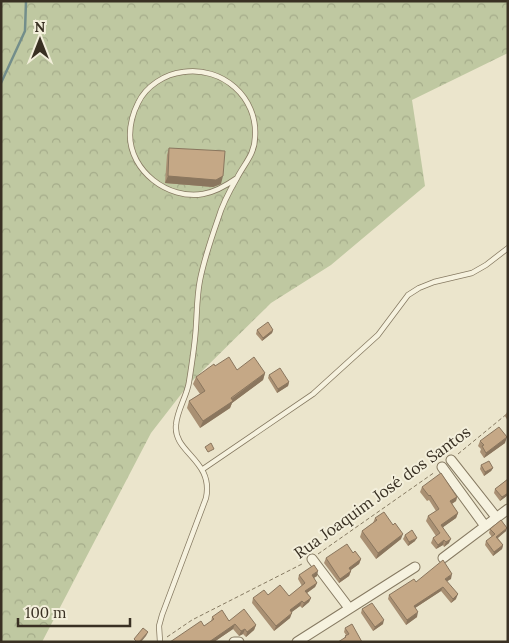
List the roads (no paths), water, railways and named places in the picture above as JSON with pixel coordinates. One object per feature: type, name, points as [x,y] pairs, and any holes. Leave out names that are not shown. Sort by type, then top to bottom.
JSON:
[{"type":"street","points":[[451,460],[496,517]]},
{"type":"street","points":[[442,467],[485,526]]},
{"type":"street","points":[[443,558],[508,509]]},
{"type":"street","points":[[312,559],[349,608]]},
{"type":"street","points":[[297,642],[415,567]]},
{"type":"street","points":[[234,642],[239,642]]},
{"type":"lane","points":[[160,642],[159,626],[162,615],[206,498],[207,481],[203,469],[180,440],[176,425],[189,384],[200,280],[218,217],[237,178],[250,158],[256,138],[254,118],[246,99],[232,84],[214,74],[194,70],[174,73],[155,82],[141,97],[132,116],[130,137],[135,157],[146,174],[162,187],[182,194],[203,194],[223,187],[237,178]]},
{"type":"lane","points":[[203,469],[313,394],[378,335],[408,295],[434,282],[472,273],[508,248]]},
{"type":"waterway","points":[[1,83],[25,31],[26,1]]}]
